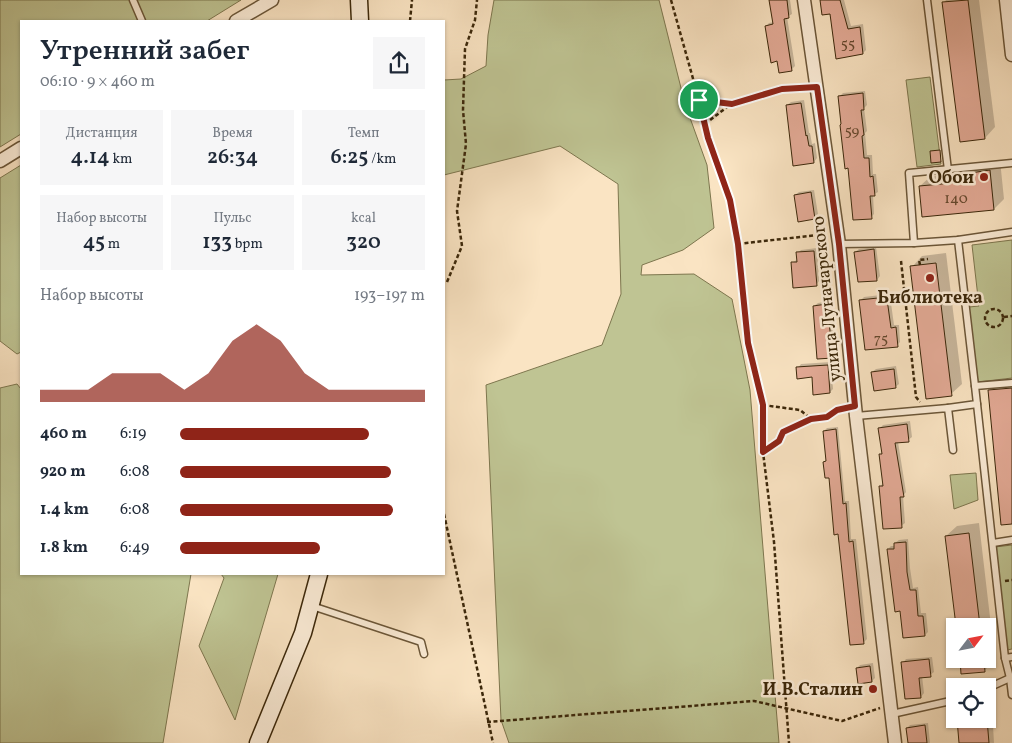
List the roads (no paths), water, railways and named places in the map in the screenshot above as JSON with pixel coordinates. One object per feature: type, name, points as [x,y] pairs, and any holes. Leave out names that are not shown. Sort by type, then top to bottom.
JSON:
[{"type":"main road","points":[[359,0],[360,20]]},
{"type":"main road","points":[[258,743],[304,633],[319,575]]},
{"type":"street","points":[[238,20],[272,0]]},
{"type":"street","name":"улица Луначарского","points":[[804,0],[838,238],[855,411],[896,743]]},
{"type":"street","points":[[1006,0],[1012,55]]},
{"type":"street","points":[[0,161],[20,149]]},
{"type":"lane","points":[[133,0],[142,20]]},
{"type":"lane","points":[[927,0],[948,170]]},
{"type":"lane","points":[[914,243],[909,173],[1012,163]]},
{"type":"lane","points":[[838,238],[914,243],[958,240],[1012,232]]},
{"type":"lane","points":[[958,240],[993,543],[1004,658],[1010,678],[1012,695]]},
{"type":"lane","points":[[975,386],[1012,383]]},
{"type":"lane","points":[[855,411],[927,411],[977,404]]},
{"type":"lane","points":[[948,408],[954,450]]},
{"type":"lane","points":[[993,543],[1012,540]]},
{"type":"lane","points":[[312,606],[421,642],[424,654]]},
{"type":"lane","points":[[1004,658],[1012,657]]},
{"type":"lane","points":[[996,684],[1010,678]]},
{"type":"lane","points":[[891,709],[946,701]]},
{"type":"place","name":"Обои","points":[[984,177]]},
{"type":"place","name":"Библиотека","points":[[930,278]]},
{"type":"place","name":"И.В.Сталин","points":[[873,689]]}]
